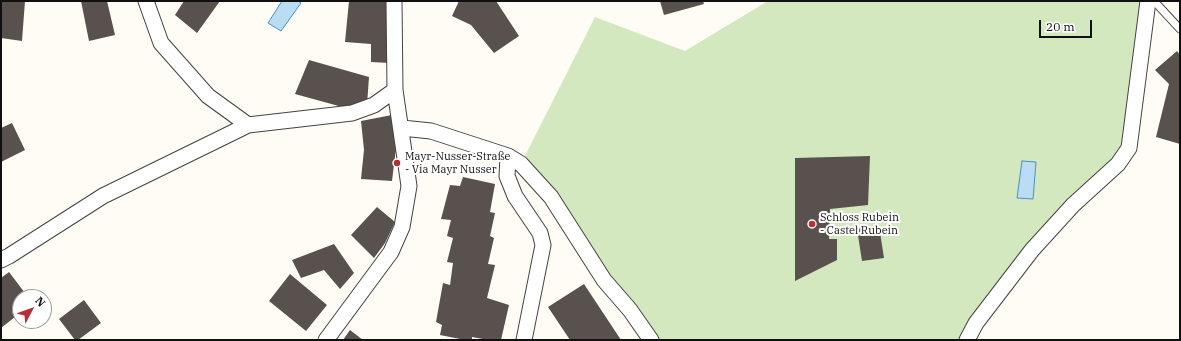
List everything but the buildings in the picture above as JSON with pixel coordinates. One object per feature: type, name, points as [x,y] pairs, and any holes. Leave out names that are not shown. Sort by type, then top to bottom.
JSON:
[{"type":"street","points":[[146,1],[161,43],[208,96],[248,125]]},
{"type":"street","points":[[326,340],[391,252],[402,227],[409,186],[396,90],[394,1]]},
{"type":"street","points":[[967,340],[976,323],[1032,250],[1073,205],[1118,164],[1129,148],[1148,1]]},
{"type":"street","points":[[1,260],[103,196],[248,125],[352,113],[374,105],[396,90]]},
{"type":"street","points":[[402,128],[431,131],[508,156],[521,164],[551,197],[604,280],[630,310],[651,340]]},
{"type":"street","points":[[508,156],[507,176],[515,196],[540,233],[543,245],[524,340]]},
{"type":"lane","points":[[1154,1],[1180,29]]},
{"type":"green space","points":[[768,1],[1148,1],[1129,148],[1073,205],[967,340],[651,340],[521,164],[595,17],[685,51]]},
{"type":"water","points":[[282,1],[298,1],[301,3],[281,31],[268,23]]},
{"type":"water","points":[[1022,161],[1036,162],[1033,199],[1017,198]]},
{"type":"place","name":"Mayr-Nusser-Straße - Via Mayr Nusser","points":[[397,163]]},
{"type":"place","name":"Schloss Rubein - Castel Rubein","points":[[812,224]]}]
